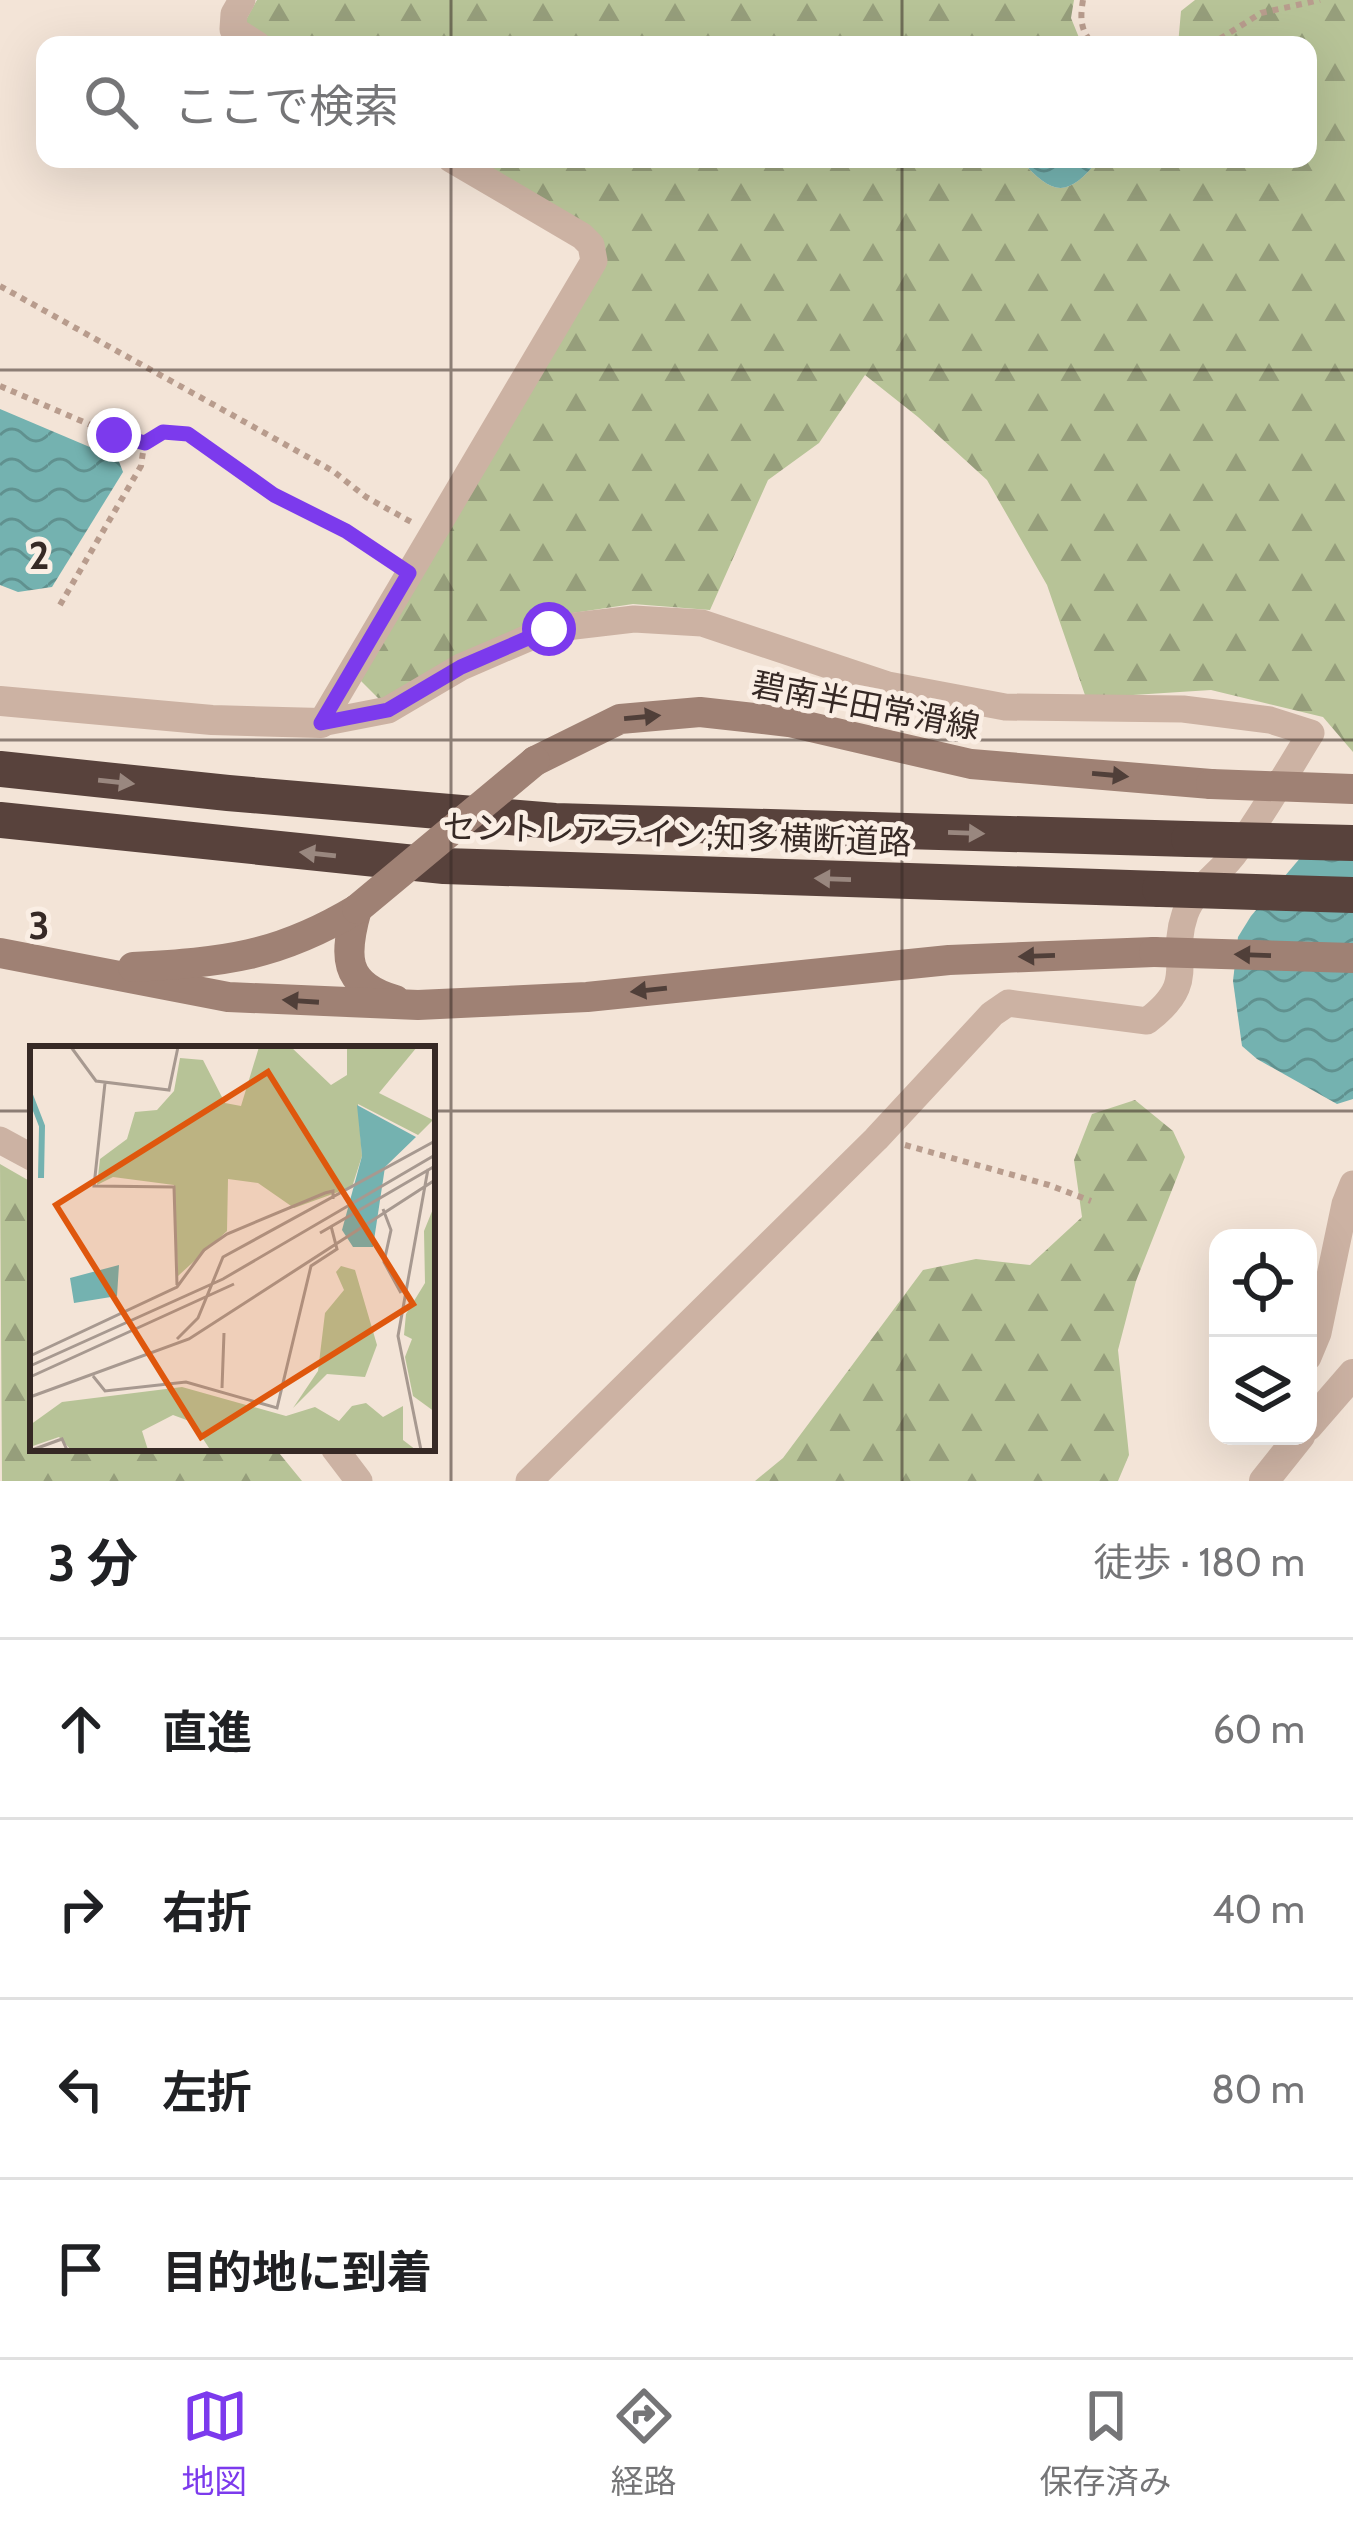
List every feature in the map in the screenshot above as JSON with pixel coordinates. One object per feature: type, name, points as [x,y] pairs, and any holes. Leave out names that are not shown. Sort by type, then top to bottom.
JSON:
[{"type":"highway","name":"セントレアライン;知多横断道路","points":[[0,769],[555,821],[1353,843]]},
{"type":"highway","name":"セントレアライン;知多横断道路","points":[[0,820],[444,866],[1353,895]]},
{"type":"main road","name":"碧南半田常滑線","points":[[85,969],[226,961],[290,944],[357,909],[535,761],[620,719],[700,712],[789,722],[970,764],[1211,784],[1353,789]]},
{"type":"main road","name":"碧南半田常滑線","points":[[357,909],[347,961],[356,978],[372,992],[418,1005]]},
{"type":"main road","name":"碧南半田常滑線","points":[[0,953],[228,997],[418,1005],[586,997],[949,960],[1154,952],[1353,958]]},
{"type":"street","points":[[242,0],[233,29],[244,36]]},
{"type":"street","points":[[321,723],[594,261],[591,245],[582,236],[466,168]]},
{"type":"street","points":[[0,701],[212,720],[321,723],[388,710],[461,667],[549,629],[634,619],[702,622],[888,685],[1005,706],[1183,709],[1270,720],[1311,733],[1234,855],[1193,898],[1184,918],[1180,982],[1164,1008],[1147,1021],[1008,1003],[992,1013],[879,1135],[529,1481]]},
{"type":"street","points":[[0,1140],[30,1156]]},
{"type":"street","points":[[1316,1337],[1353,1184]]},
{"type":"street","points":[[1317,1366],[1342,1385],[1317,1415]]},
{"type":"street","points":[[1264,1481],[1293,1445]]},
{"type":"street","points":[[336,1451],[359,1481]]},
{"type":"path","points":[[1083,0],[1080,19],[1085,36]]},
{"type":"path","points":[[1224,36],[1261,13],[1320,0]]},
{"type":"path","points":[[0,286],[334,471],[367,497],[433,535]]},
{"type":"path","points":[[0,386],[114,435],[145,443],[163,432],[188,434],[274,495],[346,531],[409,573]]},
{"type":"path","points":[[61,605],[141,466],[145,443]]},
{"type":"path","points":[[879,1135],[1091,1201]]},
{"type":"green space","points":[[257,0],[1074,0],[1071,18],[1078,36],[264,36],[243,25]]},
{"type":"green space","points":[[1195,0],[1353,0],[1353,752],[1323,717],[1211,690],[1086,698],[1047,585],[987,480],[865,375],[819,443],[768,480],[710,610],[633,604],[546,617],[380,700],[358,678],[600,250],[484,168],[1029,168],[1042,181],[1060,188],[1078,181],[1090,168],[1317,168],[1317,36],[1179,36],[1181,11]]},
{"type":"green space","points":[[1135,1100],[1173,1131],[1185,1157],[1136,1281],[1118,1350],[1129,1455],[1118,1481],[755,1481],[783,1458],[923,1270],[976,1259],[1030,1265],[1082,1217],[1074,1160],[1092,1114]]},
{"type":"green space","points":[[0,1164],[30,1181],[30,1451],[277,1451],[302,1481],[2,1481]]},
{"type":"water","points":[[1029,168],[1090,168],[1069,186],[1060,188],[1042,181]]},
{"type":"water","points":[[0,409],[118,459],[123,472],[52,587],[18,592],[0,585]]},
{"type":"water","points":[[1353,828],[1353,1099],[1337,1104],[1242,1046],[1233,981],[1238,937],[1251,916],[1301,857]]},
{"type":"route","points":[[114,435],[145,443],[163,432],[188,434],[274,495],[346,531],[409,573],[321,723],[388,710],[461,667],[549,629]]}]
